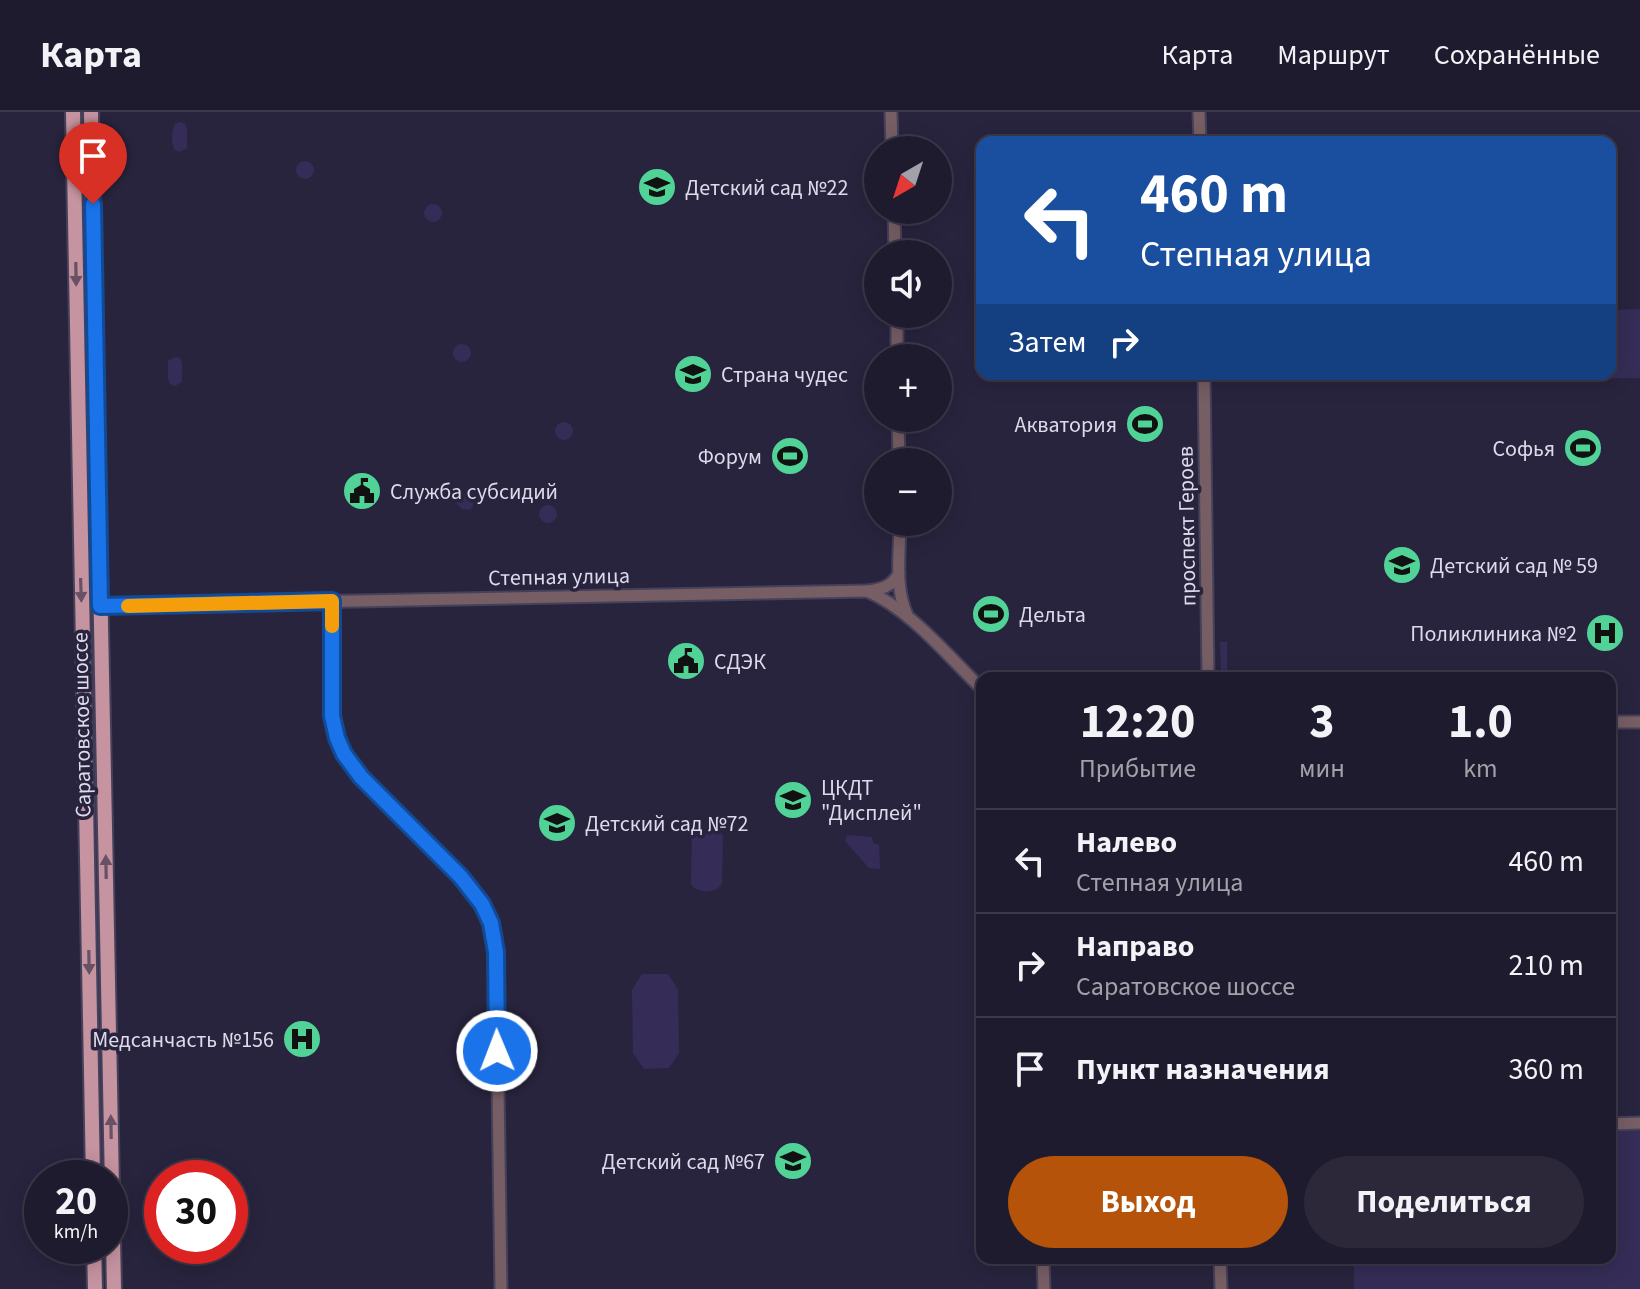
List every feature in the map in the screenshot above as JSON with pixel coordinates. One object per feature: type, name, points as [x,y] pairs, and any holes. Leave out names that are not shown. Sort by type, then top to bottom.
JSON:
[{"type":"main road","name":"Саратовское шоссе","points":[[73,112],[93,1160]]},
{"type":"main road","name":"Саратовское шоссе","points":[[91,112],[114,1289]]},
{"type":"main road","points":[[80,553],[99,552]]},
{"type":"main road","points":[[84,707],[101,707]]},
{"type":"main road","points":[[94,1264],[95,1289]]},
{"type":"street","points":[[891,112],[892,136]]},
{"type":"street","points":[[1199,112],[1200,136]]},
{"type":"street","name":"проспект Героев","points":[[1204,380],[1208,672]]},
{"type":"street","points":[[900,536],[900,595],[907,616]]},
{"type":"street","points":[[867,591],[888,586],[900,572]]},
{"type":"street","points":[[867,591],[888,601],[907,616],[976,683]]},
{"type":"street","name":"Степная улица","points":[[100,606],[867,591]]},
{"type":"street","points":[[332,601],[332,716],[344,754],[361,777],[473,890],[491,923],[496,952],[501,1289]]},
{"type":"street","points":[[1616,722],[1640,722]]},
{"type":"street","points":[[1616,1124],[1640,1123]]},
{"type":"street","points":[[1043,1264],[1044,1289]]},
{"type":"street","points":[[1220,1264],[1221,1289]]},
{"type":"shaded area","points":[[82,115],[93,545],[87,545],[79,116]]},
{"type":"shaded area","points":[[180,122],[187,129],[187,148],[180,152],[175,150],[172,137],[175,124]]},
{"type":"shaded area","points":[[305,161],[314,170],[305,179],[296,170]]},
{"type":"shaded area","points":[[433,204],[442,213],[433,222],[424,213]]},
{"type":"shaded area","points":[[1640,309],[1640,378],[1616,378],[1616,310]]},
{"type":"shaded area","points":[[462,344],[471,353],[462,362],[453,353]]},
{"type":"shaded area","points":[[180,358],[182,363],[182,382],[175,386],[168,379],[168,361]]},
{"type":"shaded area","points":[[564,422],[573,431],[564,440],[555,431]]},
{"type":"shaded area","points":[[458,487],[473,501],[470,510],[462,509],[449,496],[451,489]]},
{"type":"shaded area","points":[[548,505],[557,514],[548,523],[539,514]]},
{"type":"shaded area","points":[[86,559],[95,560],[96,700],[93,701],[90,699]]},
{"type":"shaded area","points":[[1220,642],[1227,642],[1227,672],[1221,672]]},
{"type":"shaded area","points":[[90,713],[97,713],[108,1160],[97,1160]]},
{"type":"shaded area","points":[[699,827],[716,828],[723,836],[722,883],[712,891],[698,890],[691,884],[692,833]]},
{"type":"shaded area","points":[[847,835],[872,837],[873,843],[879,845],[880,869],[869,868],[845,841]]},
{"type":"shaded area","points":[[642,974],[668,974],[678,990],[679,1053],[669,1068],[644,1069],[633,1053],[632,990]]},
{"type":"shaded area","points":[[1616,1126],[1640,1126],[1640,1289],[1354,1289],[1354,1264],[1616,1264]]},
{"type":"slow traffic","points":[[128,606],[332,601],[332,626]]},
{"type":"place","name":"Детский сад №22","points":[[657,187]]},
{"type":"place","name":"Страна чудес","points":[[693,374]]},
{"type":"place","name":"Акватория","points":[[1145,424]]},
{"type":"place","name":"Софья","points":[[1583,448]]},
{"type":"place","name":"Форум","points":[[790,456]]},
{"type":"place","name":"Служба субсидий","points":[[362,491]]},
{"type":"place","name":"Детский сад № 59","points":[[1402,565]]},
{"type":"place","name":"Дельта","points":[[991,614]]},
{"type":"place","name":"Поликлиника №2","points":[[1605,633]]},
{"type":"place","name":"СДЭК","points":[[686,661]]},
{"type":"place","name":"ЦКДТ \"Дисплей\"","points":[[793,800]]},
{"type":"place","name":"Детский сад №72","points":[[557,823]]},
{"type":"place","name":"Медсанчасть №156","points":[[302,1039]]},
{"type":"place","name":"Детский сад №67","points":[[793,1161]]},
{"type":"route","points":[[93,204],[100,606],[332,601],[332,716],[337,738],[351,766],[461,877],[482,904],[491,923],[496,952],[497,1051]]}]
